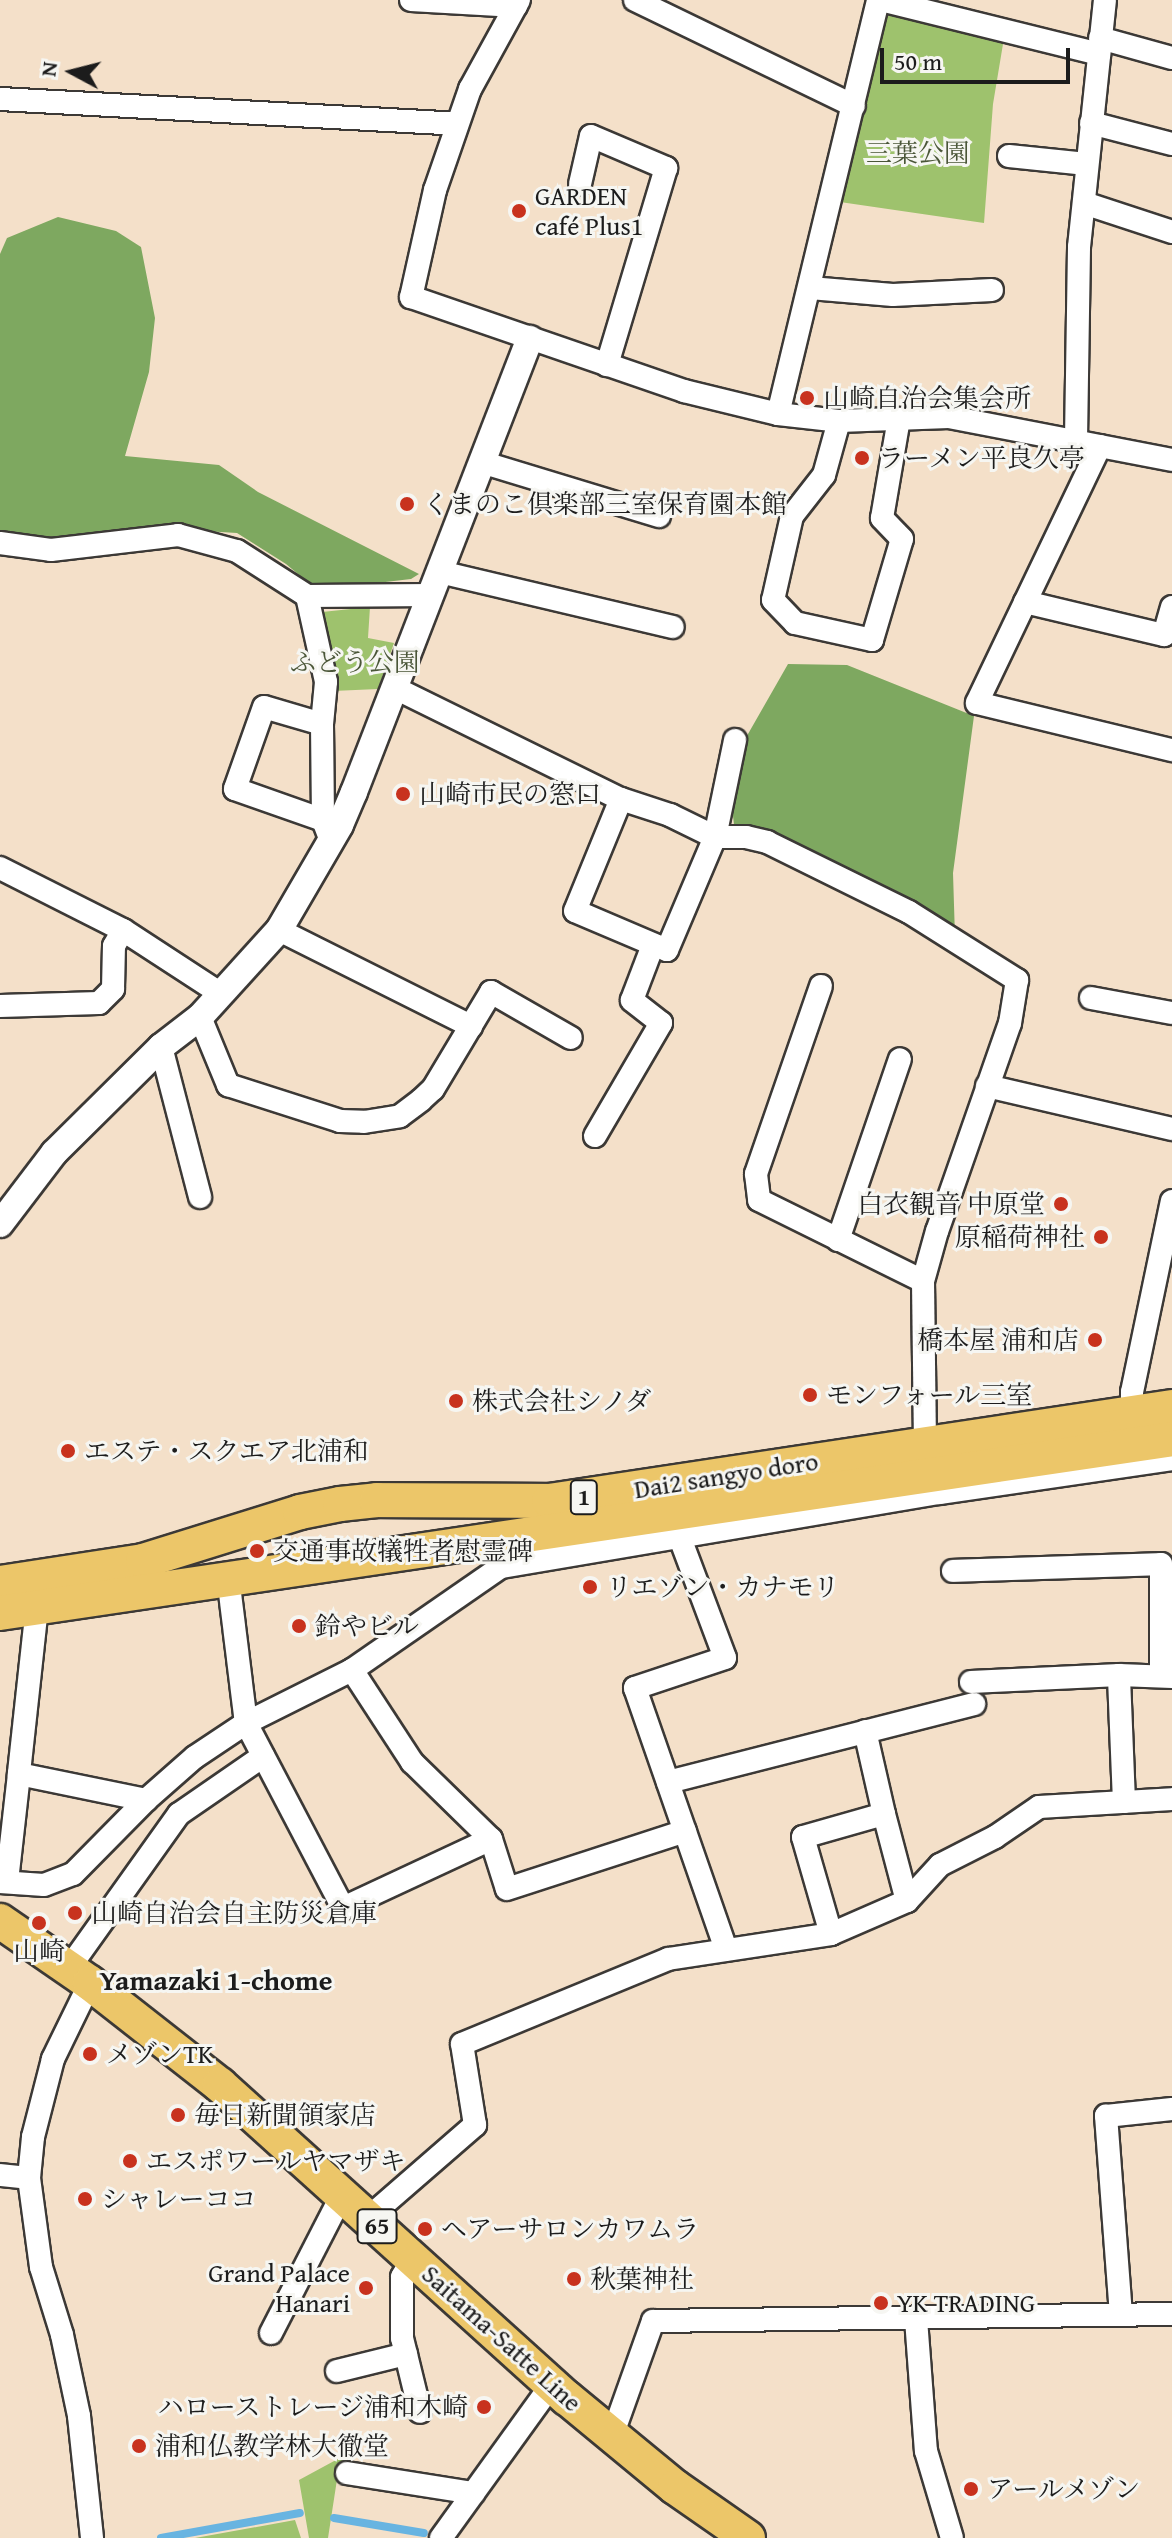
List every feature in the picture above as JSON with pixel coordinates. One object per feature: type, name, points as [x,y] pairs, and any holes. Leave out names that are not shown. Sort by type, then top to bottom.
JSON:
[{"type":"main road","name":"Dai2 sangyo doro","points":[[0,1583],[143,1561],[300,1512],[340,1504],[377,1500],[549,1501],[1172,1407]]},
{"type":"main road","name":"Dai2 sangyo doro","points":[[0,1613],[1172,1439]]},
{"type":"main road","name":"Saitama-Satte Line","points":[[0,1921],[80,1975],[220,2085],[612,2436],[675,2487],[748,2538]]},
{"type":"street","points":[[411,0],[517,3],[470,89],[457,124],[435,190],[411,297],[684,391],[778,414],[839,421],[949,417],[1076,439],[1172,460]]},
{"type":"street","points":[[635,0],[854,106]]},
{"type":"street","points":[[778,414],[854,106],[872,13],[879,0],[1099,46],[1172,58]]},
{"type":"street","points":[[1076,439],[1079,247],[1105,0]]},
{"type":"street","points":[[0,99],[457,124]]},
{"type":"street","points":[[1091,123],[1172,144]]},
{"type":"street","points":[[580,184],[591,136],[666,168],[607,365]]},
{"type":"street","points":[[1009,156],[1087,164]]},
{"type":"street","points":[[1084,203],[1172,232]]},
{"type":"street","points":[[810,288],[893,295],[992,290]]},
{"type":"street","points":[[0,1224],[9,1194],[161,1047],[200,1017],[279,930],[327,831],[354,792],[530,339]]},
{"type":"street","points":[[839,421],[824,475],[792,516],[773,600],[795,623],[872,640],[902,539],[882,518],[899,419]]},
{"type":"street","points":[[1100,446],[977,703],[1172,750]]},
{"type":"street","points":[[481,462],[659,516]]},
{"type":"street","points":[[0,543],[51,550],[178,535],[237,551],[307,596],[436,584],[673,627]]},
{"type":"street","points":[[307,596],[324,672],[322,724],[327,831]]},
{"type":"street","points":[[1025,602],[1164,635],[1172,607]]},
{"type":"street","points":[[395,688],[621,799],[683,820],[715,837],[746,837],[767,842],[909,912],[1017,980],[1010,1023],[937,1231],[923,1281],[925,1444]]},
{"type":"street","points":[[322,724],[264,707],[235,789],[327,831]]},
{"type":"street","points":[[621,799],[575,911],[667,950],[715,837],[735,740]]},
{"type":"street","points":[[0,868],[123,930],[221,994]]},
{"type":"street","points":[[0,1006],[99,1003],[113,989],[114,946],[123,930]]},
{"type":"street","points":[[279,930],[471,1026]]},
{"type":"street","points":[[595,1136],[661,1023],[632,1000],[653,945]]},
{"type":"street","points":[[821,986],[756,1174],[759,1200],[923,1281]]},
{"type":"street","points":[[200,1017],[228,1085],[340,1121],[364,1122],[400,1116],[421,1100],[433,1089],[491,992],[571,1038]]},
{"type":"street","points":[[1091,998],[1172,1013]]},
{"type":"street","points":[[161,1047],[200,1197]]},
{"type":"street","points":[[838,1240],[900,1059]]},
{"type":"street","points":[[987,1086],[1172,1129]]},
{"type":"street","points":[[1132,1413],[1132,1392],[1172,1201]]},
{"type":"street","points":[[37,1607],[4,1881],[44,1885],[73,1874],[146,1800],[195,1757],[246,1723],[352,1670],[501,1567],[940,1493],[1172,1459]]},
{"type":"street","points":[[680,1538],[725,1658],[635,1688],[726,1950]]},
{"type":"street","points":[[668,1782],[865,1731],[972,1693],[1119,1675],[1166,1676],[1161,1564],[953,1571]]},
{"type":"street","points":[[228,1577],[246,1723],[343,1908],[491,1839]]},
{"type":"street","points":[[352,1670],[412,1762],[491,1839],[507,1889],[685,1831]]},
{"type":"street","points":[[1119,1675],[1124,1802]]},
{"type":"street","points":[[865,1731],[907,1901]]},
{"type":"street","points":[[92,2538],[79,2416],[62,2335],[41,2267],[29,2178],[33,2137],[53,2059],[80,1975],[179,1814],[263,1756]]},
{"type":"street","points":[[19,1774],[146,1800]]},
{"type":"street","points":[[368,2218],[475,2125],[462,2044],[668,1959],[831,1934],[907,1901],[940,1865],[995,1837],[1039,1807],[1172,1799]]},
{"type":"street","points":[[831,1934],[803,1837],[884,1814]]},
{"type":"street","points":[[1121,2315],[1106,2116],[1172,2109]]},
{"type":"street","points":[[0,2175],[29,2178]]},
{"type":"street","points":[[271,2333],[342,2195]]},
{"type":"street","points":[[413,2258],[402,2277],[402,2338],[420,2412]]},
{"type":"street","points":[[612,2436],[653,2321],[1172,2314]]},
{"type":"street","points":[[916,2319],[926,2451],[952,2538]]},
{"type":"street","points":[[337,2371],[406,2354]]},
{"type":"street","points":[[448,2536],[473,2493],[552,2384]]},
{"type":"street","points":[[347,2473],[473,2493]]},
{"type":"green space","name":"三葉公園","points":[[889,10],[1004,38],[993,104],[984,223],[840,202],[870,85],[879,19]]},
{"type":"green space","points":[[58,217],[116,231],[141,247],[155,318],[149,372],[125,456],[219,465],[258,492],[419,574],[411,579],[317,590],[286,564],[237,533],[139,527],[48,539],[0,536],[0,254],[7,238]]},
{"type":"green space","name":"ふどう公園","points":[[370,607],[368,638],[394,643],[378,689],[333,691],[322,612]]},
{"type":"green space","points":[[788,664],[847,665],[974,716],[953,873],[955,937],[888,893],[734,825],[728,769]]},
{"type":"green space","points":[[347,2454],[344,2473],[338,2473],[328,2538],[309,2538],[299,2480]]},
{"type":"green space","points":[[295,2520],[301,2538],[195,2538]]},
{"type":"waterway","points":[[161,2538],[300,2513]]},
{"type":"waterway","points":[[334,2518],[424,2533]]},
{"type":"place","name":"GARDEN café Plus1","points":[[519,211]]},
{"type":"place","name":"山崎自治会集会所","points":[[807,398]]},
{"type":"place","name":"ラーメン平良久亭","points":[[862,458]]},
{"type":"place","name":"くまのこ倶楽部三室保育園本館","points":[[407,504]]},
{"type":"place","name":"山崎市民の窓口","points":[[403,794]]},
{"type":"place","name":"白衣観音 中原堂","points":[[1061,1204]]},
{"type":"place","name":"原稲荷神社","points":[[1101,1237]]},
{"type":"place","name":"橋本屋 浦和店","points":[[1095,1340]]},
{"type":"place","name":"モンフォール三室","points":[[810,1395]]},
{"type":"place","name":"株式会社シノダ","points":[[456,1401]]},
{"type":"place","name":"エステ・スクエア北浦和","points":[[68,1451]]},
{"type":"place","name":"交通事故犠牲者慰霊碑","points":[[257,1551]]},
{"type":"place","name":"リエゾン・カナモリ","points":[[590,1587]]},
{"type":"place","name":"鈴やビル","points":[[299,1626]]},
{"type":"place","name":"山崎自治会自主防災倉庫","points":[[75,1913]]},
{"type":"place","name":"山崎","points":[[39,1923]]},
{"type":"place","name":"メゾンTK","points":[[90,2054]]},
{"type":"place","name":"毎日新聞領家店","points":[[178,2115]]},
{"type":"place","name":"エスポワールヤマザキ","points":[[130,2161]]},
{"type":"place","name":"シャレーココ","points":[[85,2199]]},
{"type":"place","name":"ヘアーサロンカワムラ","points":[[425,2229]]},
{"type":"place","name":"秋葉神社","points":[[574,2279]]},
{"type":"place","name":"Grand Palace Hanari","points":[[366,2288]]},
{"type":"place","name":"YK TRADING","points":[[881,2303]]},
{"type":"place","name":"ハローストレージ浦和木崎","points":[[484,2407]]},
{"type":"place","name":"浦和仏教学林大徹堂","points":[[139,2446]]},
{"type":"place","name":"アールメゾン","points":[[971,2489]]},
{"type":"district","name":"Yamazaki 1-chome","points":[[216,1980]]}]
